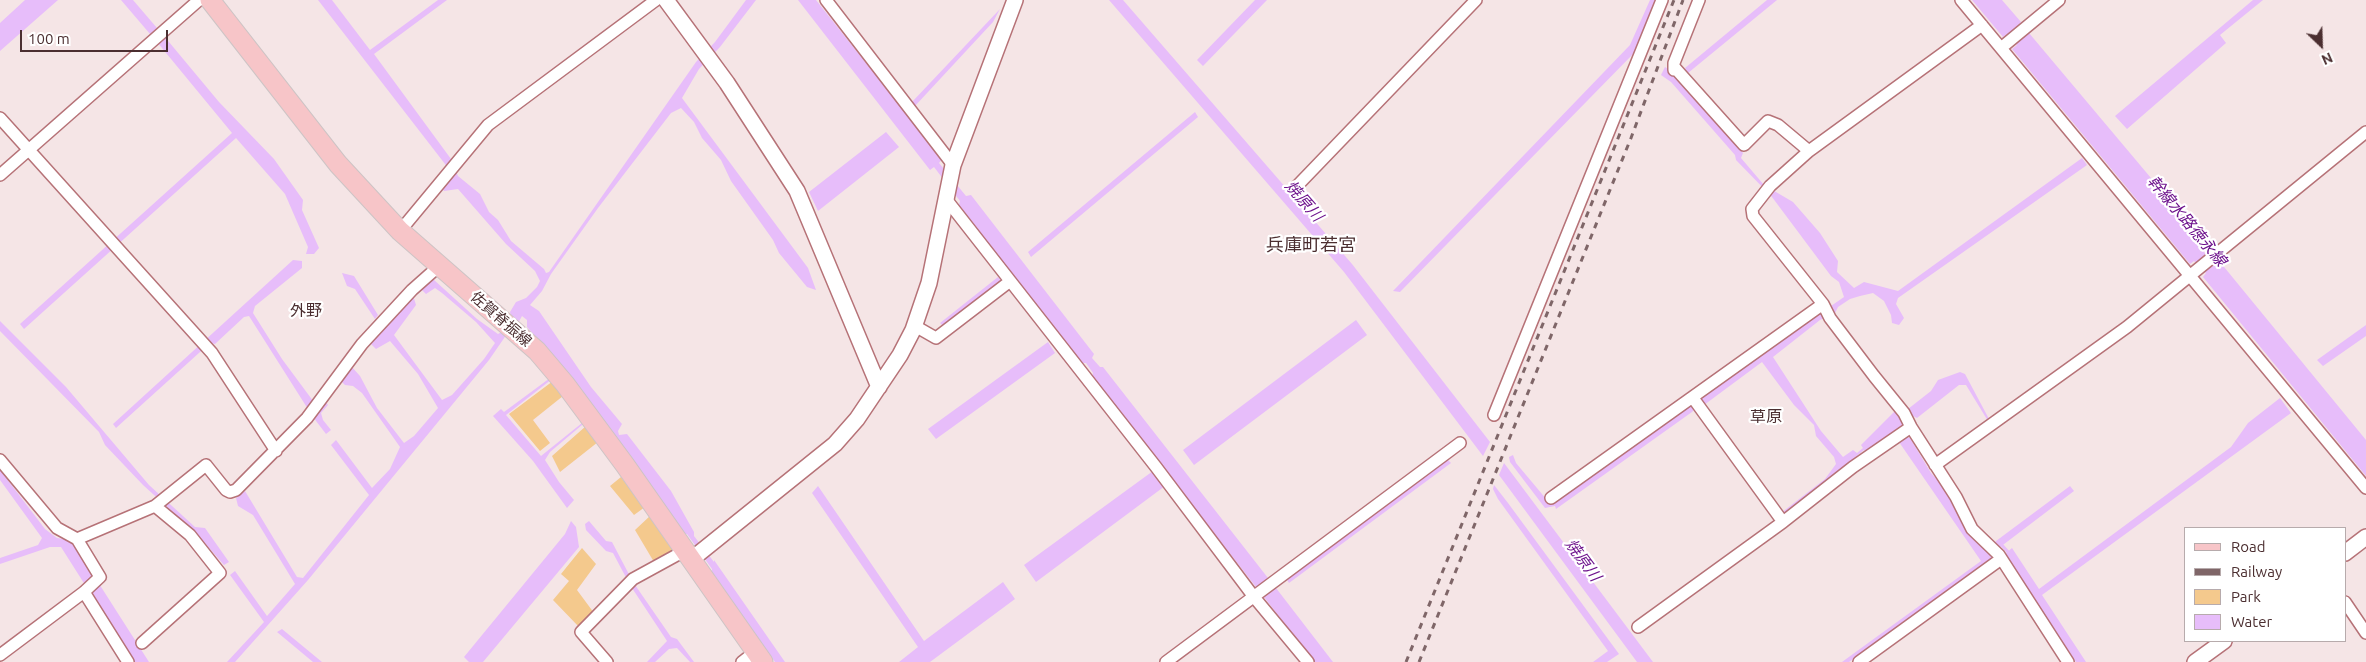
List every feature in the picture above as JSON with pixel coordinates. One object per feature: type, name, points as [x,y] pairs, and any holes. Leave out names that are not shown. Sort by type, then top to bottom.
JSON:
[{"type":"main road","name":"佐賀脊振線","points":[[210,0],[338,164],[400,231],[537,351],[696,552],[754,658]]},
{"type":"street","points":[[0,175],[199,0]]},
{"type":"street","points":[[400,231],[488,125],[656,0]]},
{"type":"street","points":[[666,0],[707,55],[773,151],[787,176],[822,274],[868,371],[879,386]]},
{"type":"street","points":[[826,0],[949,182],[1009,282],[1257,594],[1308,662]]},
{"type":"street","points":[[607,662],[581,632],[630,581],[696,552],[834,444],[857,420],[900,355],[914,326],[929,283],[949,182],[1015,0]]},
{"type":"street","points":[[1296,187],[1476,0]]},
{"type":"street","points":[[1494,415],[1662,0]]},
{"type":"street","points":[[1699,0],[1674,63],[1674,69],[1744,145],[1768,122],[1778,125],[1809,151]]},
{"type":"street","points":[[1961,0],[2366,488]]},
{"type":"street","points":[[2001,48],[2059,0]]},
{"type":"street","points":[[1982,25],[1809,151],[1767,190],[1752,209],[1752,216],[1822,304],[1905,426],[1935,465],[1956,498],[1972,529],[1996,552],[2068,662]]},
{"type":"street","points":[[0,118],[204,344],[276,451]]},
{"type":"street","points":[[1935,465],[2127,327],[2366,132]]},
{"type":"street","points":[[77,539],[155,506],[206,465],[226,490],[230,492],[236,490],[308,418],[362,344],[412,290],[439,266]]},
{"type":"street","points":[[914,326],[936,338],[1009,282]]},
{"type":"street","points":[[1551,498],[1697,402],[1822,304]]},
{"type":"street","points":[[1697,402],[1783,522]]},
{"type":"street","points":[[1638,627],[1783,522],[1905,426]]},
{"type":"street","points":[[1166,662],[1460,442]]},
{"type":"street","points":[[0,460],[58,528],[77,539],[100,577],[84,592],[0,655]]},
{"type":"street","points":[[142,643],[220,573],[190,535],[155,506]]},
{"type":"street","points":[[2346,552],[2366,537]]},
{"type":"street","points":[[1859,662],[1996,552]]},
{"type":"street","points":[[84,592],[128,662]]},
{"type":"street","points":[[2346,603],[2366,633]]},
{"type":"street","points":[[2195,662],[2223,642]]},
{"type":"green space","points":[[553,381],[563,396],[533,420],[550,443],[540,451],[509,414]]},
{"type":"green space","points":[[586,426],[598,442],[560,472],[552,456]]},
{"type":"green space","points":[[621,477],[645,507],[634,515],[610,486]]},
{"type":"green space","points":[[651,515],[676,550],[654,562],[635,530]]},
{"type":"green space","points":[[582,548],[596,564],[577,590],[594,613],[579,627],[553,600],[569,581],[561,574]]},
{"type":"water","points":[[25,0],[58,0],[0,51],[0,23]]},
{"type":"water","points":[[121,0],[133,0],[157,28],[150,34]]},
{"type":"water","points":[[318,0],[332,0],[370,50],[438,0],[447,0],[374,54],[451,159],[458,176],[480,194],[489,212],[498,220],[511,241],[544,269],[546,273],[549,272],[696,62],[715,42],[746,0],[756,0],[720,47],[699,69],[682,98],[808,268],[816,290],[807,287],[779,253],[773,240],[731,181],[721,160],[702,138],[694,122],[681,108],[671,113],[598,208],[551,274],[542,291],[530,305],[539,311],[591,387],[622,424],[618,431],[619,435],[627,434],[671,491],[694,532],[694,536],[714,562],[714,560],[785,662],[775,662],[712,572],[712,569],[687,534],[684,534],[573,379],[527,327],[527,320],[522,316],[517,325],[512,321],[510,312],[516,302],[526,298],[540,281],[535,271],[506,244],[458,189],[444,191],[442,188],[452,176],[445,164]]},
{"type":"water","points":[[798,0],[816,0],[942,159],[939,163],[966,196],[971,195],[1094,354],[1092,358],[1100,367],[1103,367],[1268,578],[1265,580],[1273,590],[1276,588],[1333,662],[1314,662],[1264,597],[1267,594],[1259,585],[1256,587],[1092,377],[1093,373],[1086,363],[1081,363],[959,205],[960,201],[934,167],[930,170]]},
{"type":"water","points":[[1109,0],[1123,0],[1352,264],[1490,442],[1483,456],[1344,272]]},
{"type":"water","points":[[1255,0],[1267,0],[1203,66],[1197,60]]},
{"type":"water","points":[[1650,0],[1656,0],[1638,45],[1647,52],[1644,59],[1635,52],[1400,292],[1393,291],[1630,45]]},
{"type":"water","points":[[1767,0],[1777,0],[1688,73],[1685,68]]},
{"type":"water","name":"幹線水路徳永線","points":[[1972,0],[2002,0],[2021,22],[2017,27],[2025,37],[2029,33],[2209,247],[2204,252],[2215,264],[2220,262],[2366,440],[2366,476],[2203,277],[2206,273],[2194,261],[2190,264],[2012,49],[2017,45],[2007,34],[2003,37]]},
{"type":"water","points":[[2253,0],[2263,0],[2220,35],[2226,43],[2127,129],[2115,116]]},
{"type":"water","points":[[1000,9],[993,22],[915,106],[912,102]]},
{"type":"water","points":[[164,36],[219,102],[274,159],[303,200],[302,210],[319,248],[314,254],[306,254],[308,247],[285,194],[236,138],[24,329],[20,324],[232,133],[157,42]]},
{"type":"water","points":[[1665,67],[1680,77],[1743,153],[1741,158],[1764,185],[1793,202],[1820,233],[1838,261],[1837,272],[1854,288],[1864,282],[1898,291],[2082,158],[2087,165],[1898,298],[1896,304],[1904,318],[1899,325],[1892,323],[1891,315],[1884,301],[1873,293],[1860,296],[1850,299],[1838,307],[1835,313],[1820,320],[1773,357],[1821,431],[1843,457],[1853,450],[1857,453],[1863,448],[1861,445],[1895,411],[1910,412],[1908,409],[1931,391],[1938,380],[1960,372],[1965,374],[1989,419],[1988,421],[1966,385],[1959,385],[1917,418],[1911,415],[1897,430],[1903,438],[1906,436],[1910,438],[1931,473],[1942,485],[1968,531],[1993,546],[1996,541],[2070,486],[2074,491],[1991,554],[1992,559],[1849,662],[1842,662],[1981,561],[1899,442],[1901,440],[1896,432],[1864,450],[1785,514],[1781,513],[1825,479],[1836,464],[1834,457],[1816,436],[1814,425],[1794,405],[1762,362],[1704,405],[1701,402],[1692,412],[1556,509],[1555,506],[1545,508],[1510,462],[1509,457],[1513,455],[1516,463],[1547,500],[1547,503],[1555,503],[1689,405],[1700,400],[1701,396],[1844,297],[1839,282],[1831,276],[1772,197],[1736,160],[1735,155],[1671,82],[1661,75]]},
{"type":"water","points":[[1195,112],[1198,117],[1031,257],[1028,252]]},
{"type":"water","points":[[886,132],[899,147],[818,211],[809,192]]},
{"type":"water","points":[[293,260],[302,261],[302,268],[255,306],[253,313],[282,359],[319,409],[325,401],[328,405],[321,413],[323,420],[331,430],[326,434],[313,417],[249,316],[244,317],[215,344],[210,343],[116,428],[113,424]]},
{"type":"water","points":[[342,273],[354,276],[378,315],[375,319],[355,289],[347,286]]},
{"type":"water","points":[[998,277],[1002,282],[944,327],[940,323]]},
{"type":"water","points":[[433,279],[477,319],[498,334],[507,329],[509,331],[489,360],[308,580],[235,662],[227,662],[264,622],[230,575],[235,571],[267,616],[295,584],[253,515],[238,506],[236,498],[245,491],[297,577],[303,578],[369,495],[331,445],[336,440],[372,488],[390,469],[400,447],[362,393],[353,386],[345,385],[340,380],[351,366],[360,376],[377,408],[404,443],[414,436],[438,408],[418,374],[390,341],[376,349],[369,342],[413,295],[416,305],[394,335],[442,400],[452,395],[484,359],[495,343],[476,322],[442,293],[435,288],[426,294],[421,289]]},
{"type":"water","points":[[1356,320],[1367,335],[1194,465],[1183,450]]},
{"type":"water","points":[[0,321],[66,387],[149,485],[195,527],[205,528],[229,562],[224,565],[196,533],[143,485],[105,445],[99,432],[0,331]]},
{"type":"water","points":[[2366,325],[2366,336],[2323,366],[2317,360]]},
{"type":"water","points":[[1048,342],[1055,353],[936,439],[928,429]]},
{"type":"water","points":[[550,378],[552,379],[506,415],[541,456],[582,423],[550,452],[545,460],[559,482],[574,500],[567,508],[533,461],[493,416],[501,409],[504,412]]},
{"type":"water","points":[[2280,398],[2291,413],[2042,595],[2086,662],[2076,662],[2005,554],[2012,548],[2039,589],[2231,447],[2248,423]]},
{"type":"water","points":[[1447,459],[1451,463],[1289,583],[1286,578]]},
{"type":"water","points":[[1504,463],[1653,662],[1637,662],[1499,475]]},
{"type":"water","points":[[0,470],[45,529],[57,538],[70,540],[73,543],[149,662],[134,662],[61,547],[50,547],[0,564],[0,558],[38,545],[42,538],[0,480]]},
{"type":"water","points":[[1153,471],[1165,486],[1036,582],[1024,565]]},
{"type":"water","points":[[1494,485],[1619,654],[1607,662],[1593,662],[1608,651],[1498,499],[1493,489]]},
{"type":"water","points":[[818,486],[924,641],[1003,582],[1015,599],[930,662],[899,662],[918,647],[812,493]]},
{"type":"water","points":[[571,521],[576,527],[579,547],[483,662],[469,662],[464,657],[565,534]]},
{"type":"water","points":[[589,521],[606,541],[612,542],[633,582],[671,637],[677,639],[694,662],[690,662],[677,648],[669,649],[655,662],[647,662],[667,641],[630,585],[613,553],[606,551],[586,530],[585,524]]},
{"type":"water","points":[[282,629],[322,662],[313,662],[277,632]]},
{"type":"waterway","points":[[2000,543],[2009,553]]},
{"type":"railway","points":[[1406,662],[1674,0]]},
{"type":"railway","points":[[1419,662],[1631,138],[1683,0]]},
{"type":"district","name":"兵庫町若宮","points":[[1311,245]]},
{"type":"district","name":"外野","points":[[306,311]]},
{"type":"district","name":"草原","points":[[1766,417]]},
{"type":"water label","name":"焼原川","points":[[1304,201]]},
{"type":"water label","name":"焼原川","points":[[1583,560]]}]
